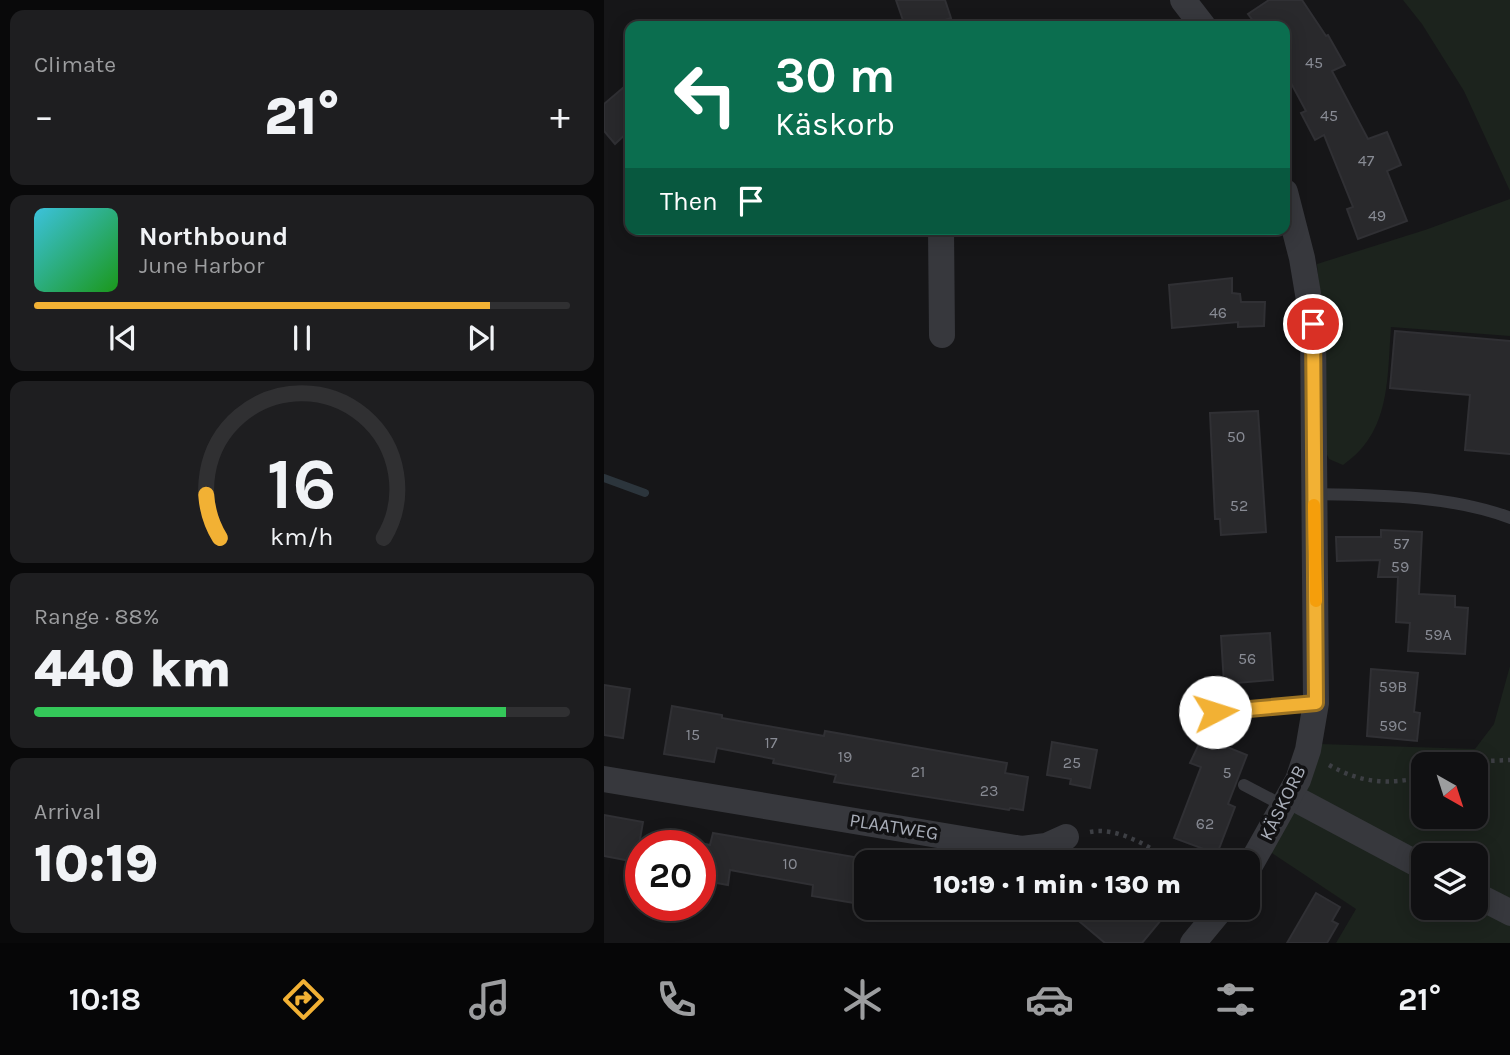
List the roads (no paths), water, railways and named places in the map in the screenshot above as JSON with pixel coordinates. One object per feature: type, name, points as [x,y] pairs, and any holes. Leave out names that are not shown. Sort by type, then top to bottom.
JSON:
[{"type":"street","points":[[1183,0],[1197,21]]},
{"type":"street","name":"KÄSKORB","points":[[1259,850],[1287,801],[1309,750],[1316,703],[1313,324],[1302,258],[1290,211]]},
{"type":"street","points":[[941,235],[942,335]]},
{"type":"street","name":"PLAATWEG","points":[[604,779],[1022,849],[1046,846],[1066,837]]},
{"type":"street","points":[[1287,801],[1411,861]]},
{"type":"street","points":[[1488,901],[1510,913]]},
{"type":"street","points":[[1193,943],[1212,920]]},
{"type":"lane","points":[[1314,494],[1440,501],[1487,510],[1510,518]]},
{"type":"lane","points":[[1215,712],[1316,703]]},
{"type":"lane","points":[[1244,785],[1287,801]]},
{"type":"waterway","points":[[604,478],[645,493]]}]
